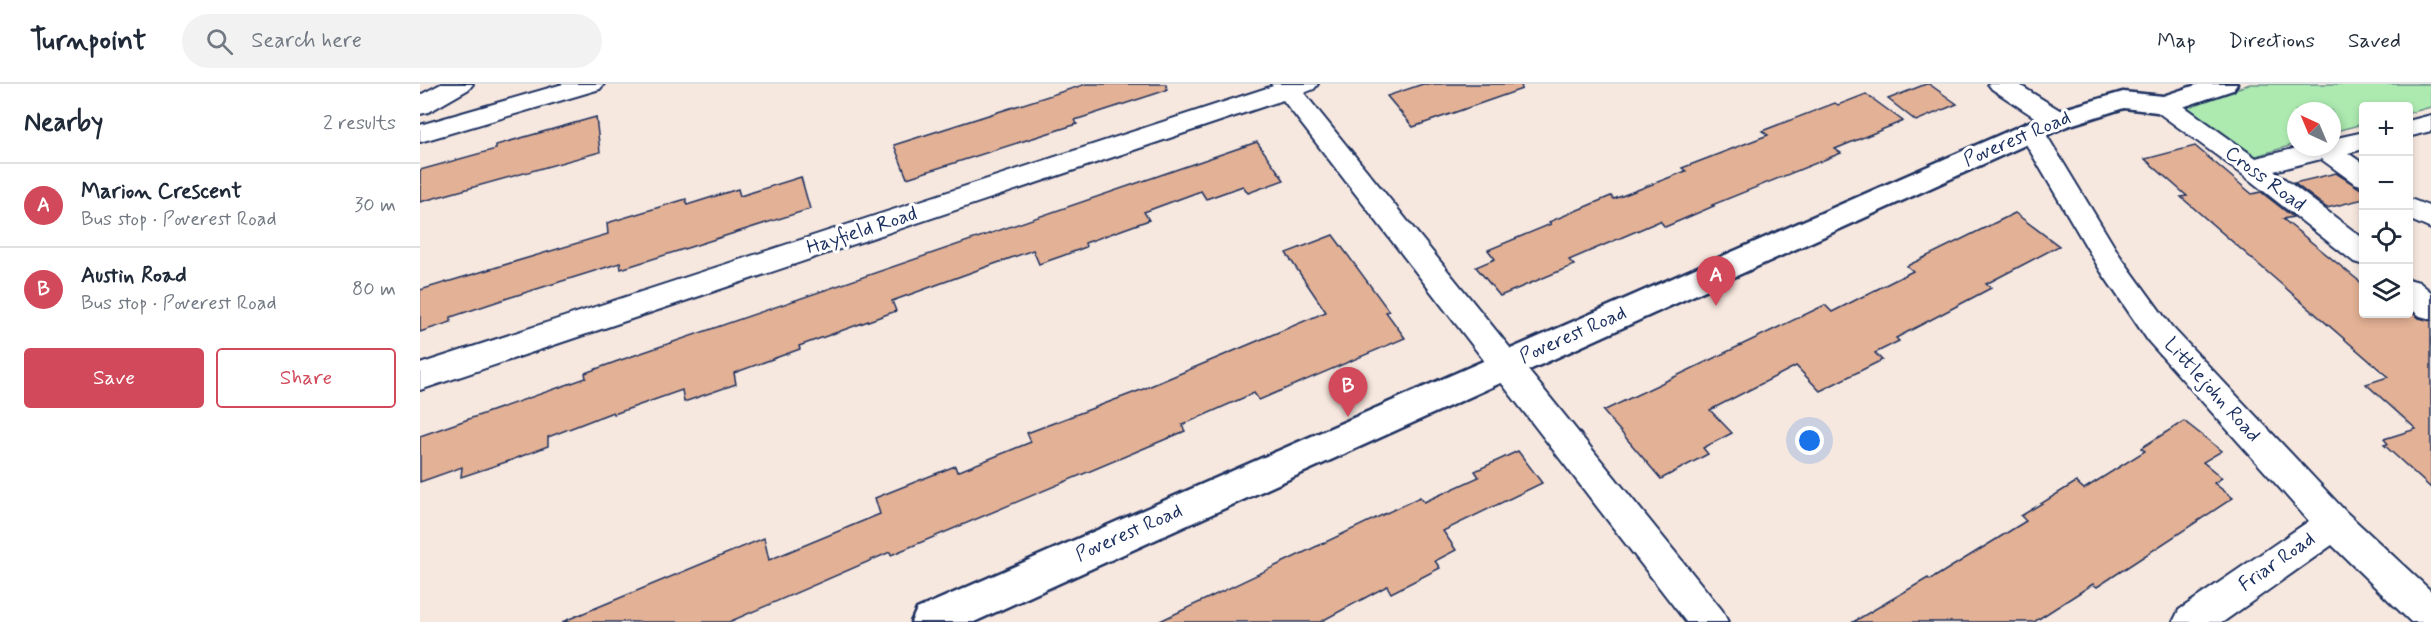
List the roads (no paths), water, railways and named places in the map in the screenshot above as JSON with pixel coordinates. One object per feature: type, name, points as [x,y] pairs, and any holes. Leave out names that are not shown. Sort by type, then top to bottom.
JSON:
[{"type":"street","points":[[420,106],[460,84]]},
{"type":"street","points":[[420,134],[591,84]]},
{"type":"street","points":[[2001,84],[2044,126]]},
{"type":"street","name":"Poverest Road","points":[[931,622],[2044,126],[2123,100],[2164,105],[2224,84]]},
{"type":"street","points":[[1292,86],[1505,366],[1709,622]]},
{"type":"street","name":"Hayfield Road","points":[[420,377],[1292,86]]},
{"type":"street","name":"Cross Road","points":[[2164,105],[2252,168],[2359,251]]},
{"type":"street","points":[[2413,128],[2431,123]]},
{"type":"street","name":"Littlejohn Road","points":[[2044,126],[2110,263],[2160,334],[2334,524],[2431,616]]},
{"type":"street","points":[[2341,146],[2359,141]]},
{"type":"street","points":[[2252,168],[2301,156]]},
{"type":"street","points":[[2334,156],[2359,173]]},
{"type":"street","points":[[2413,209],[2431,219]]},
{"type":"street","points":[[2413,293],[2431,308]]},
{"type":"street","name":"Friar Road","points":[[2192,622],[2334,524]]},
{"type":"place","name":"Marion Crescent","points":[[1716,306]]},
{"type":"place","name":"Austin Road","points":[[1348,417]]}]
